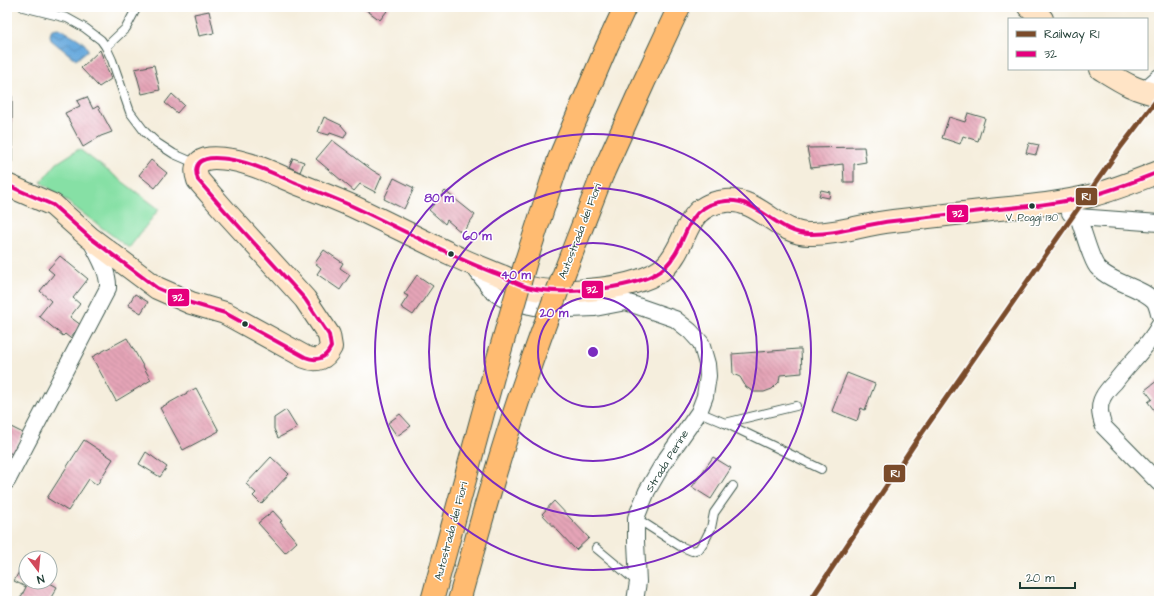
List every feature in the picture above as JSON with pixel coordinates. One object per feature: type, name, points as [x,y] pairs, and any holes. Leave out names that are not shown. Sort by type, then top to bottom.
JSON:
[{"type":"highway","name":"Autostrada dei Fiori","points":[[432,601],[526,261],[559,159],[625,7]]},
{"type":"highway","name":"Autostrada dei Fiori","points":[[458,601],[495,475],[527,374],[564,272],[603,174],[679,7]]},
{"type":"main road","points":[[1029,7],[1041,18]]},
{"type":"main road","points":[[1103,70],[1122,82],[1150,93]]},
{"type":"main road","points":[[7,185],[53,205],[89,237],[156,288],[191,303],[225,313],[305,357],[318,359],[324,357],[331,347],[329,335],[305,299],[198,180],[196,168],[198,164],[206,158],[235,160],[269,171],[349,205],[471,263],[530,288],[553,292],[580,292],[638,281],[650,277],[664,269],[676,255],[690,222],[696,213],[703,208],[725,201],[740,202],[754,207],[789,229],[806,234],[837,232],[876,223],[1049,204],[1095,195],[1159,172]]},
{"type":"street","points":[[1150,93],[1159,77]]},
{"type":"street","points":[[1049,204],[1078,217],[1159,223]]},
{"type":"street","points":[[1078,217],[1091,258],[1095,265],[1103,273],[1149,296],[1156,304],[1159,314]]},
{"type":"street","points":[[7,480],[108,288],[105,271],[89,237]]},
{"type":"street","name":"Strada Perine","points":[[471,263],[492,291],[502,298],[544,309],[594,308],[626,302],[675,319],[690,331],[701,343],[707,364],[708,376],[705,396],[699,412],[664,462],[647,492],[636,518],[638,582],[635,601]]},
{"type":"street","points":[[1159,326],[1150,340],[1103,397],[1100,408],[1100,418],[1110,435],[1159,483]]},
{"type":"lane","points":[[23,7],[67,18],[85,28],[101,40],[112,60],[130,112],[145,132],[157,143],[174,154],[198,164]]},
{"type":"lane","points":[[106,47],[126,28],[137,7]]},
{"type":"lane","points":[[725,423],[796,406]]},
{"type":"lane","points":[[699,412],[821,469]]},
{"type":"lane","points":[[636,518],[680,546],[692,551],[699,549],[711,528],[714,513],[733,486]]},
{"type":"lane","points":[[596,548],[638,582]]},
{"type":"green space","points":[[79,149],[159,209],[129,248],[41,182],[57,163]]},
{"type":"water","points":[[58,28],[80,40],[87,46],[88,50],[76,60],[51,40],[50,35],[52,29]]},
{"type":"building","points":[[362,7],[390,7],[380,20]]},
{"type":"building","points":[[209,11],[214,33],[199,36],[194,14]]},
{"type":"building","points":[[100,50],[111,79],[99,87],[81,68]]},
{"type":"building","points":[[154,65],[160,90],[142,94],[135,69]]},
{"type":"building","points":[[172,94],[184,105],[177,113],[165,103]]},
{"type":"building","points":[[12,96],[12,162],[7,162],[7,97]]},
{"type":"building","points":[[87,97],[93,109],[98,106],[112,132],[101,136],[83,147],[65,113],[80,106],[77,101]]},
{"type":"building","points":[[968,113],[985,118],[978,141],[963,136],[960,144],[942,138],[949,117],[965,122]]},
{"type":"building","points":[[324,117],[341,125],[347,132],[344,138],[330,133],[329,135],[318,132]]},
{"type":"building","points":[[332,140],[382,176],[375,192],[360,184],[354,191],[316,159]]},
{"type":"building","points":[[1029,143],[1039,145],[1036,155],[1026,153]]},
{"type":"building","points":[[864,147],[866,162],[854,164],[854,182],[844,182],[843,164],[811,168],[807,148]]},
{"type":"building","points":[[293,158],[304,162],[300,172],[289,167]]},
{"type":"building","points":[[151,160],[167,173],[155,188],[139,175]]},
{"type":"building","points":[[394,178],[414,188],[404,209],[384,199]]},
{"type":"building","points":[[821,190],[830,192],[829,198],[819,196]]},
{"type":"building","points":[[445,191],[475,215],[462,233],[447,220],[445,224],[429,210]]},
{"type":"building","points":[[324,250],[343,263],[340,268],[350,275],[340,290],[317,274],[321,268],[315,263]]},
{"type":"building","points":[[60,256],[88,279],[73,298],[80,304],[70,317],[81,325],[70,338],[65,334],[63,336],[39,316],[51,301],[40,291],[54,274],[48,269]]},
{"type":"building","points":[[417,275],[433,286],[413,315],[401,307],[408,296],[404,294]]},
{"type":"building","points":[[135,294],[148,302],[141,313],[128,305]]},
{"type":"building","points":[[127,338],[151,380],[116,401],[92,357]]},
{"type":"building","points":[[801,349],[802,373],[780,375],[779,382],[772,389],[764,392],[754,392],[746,387],[740,377],[733,374],[732,354]]},
{"type":"building","points":[[847,373],[875,384],[865,410],[861,408],[857,421],[832,411]]},
{"type":"building","points":[[1158,380],[1159,417],[1148,402],[1152,399],[1145,390]]},
{"type":"building","points":[[196,388],[219,431],[183,450],[160,408]]},
{"type":"building","points":[[286,410],[297,428],[278,438],[274,429],[274,418]]},
{"type":"building","points":[[400,414],[411,426],[397,436],[388,423]]},
{"type":"building","points":[[9,426],[23,433],[12,454],[7,451],[7,430]]},
{"type":"building","points":[[84,440],[113,459],[97,485],[89,479],[68,511],[47,498]]},
{"type":"building","points":[[146,452],[167,467],[160,477],[139,464]]},
{"type":"building","points":[[271,457],[289,474],[261,504],[253,496],[256,493],[246,484]]},
{"type":"building","points":[[713,457],[731,468],[711,499],[692,487]]},
{"type":"building","points":[[554,501],[589,538],[576,550],[542,514]]},
{"type":"building","points":[[273,511],[297,542],[285,553],[258,523]]},
{"type":"building","points":[[18,574],[18,583],[14,581]]},
{"type":"building","points":[[24,590],[55,590],[49,601],[19,601]]},
{"type":"rail line","name":"R1","points":[[810,601],[917,440],[1120,148],[1159,97]]},
{"type":"transit line","name":"32","points":[[7,185],[53,205],[89,237],[157,288],[191,303],[225,313],[305,357],[317,359],[323,357],[329,351],[331,347],[329,335],[305,299],[198,180],[196,172],[197,165],[201,161],[219,158],[258,167],[332,197],[465,261],[520,284],[531,288],[562,291],[601,289],[639,281],[654,275],[665,267],[673,257],[694,217],[701,210],[712,204],[726,201],[749,205],[778,223],[798,232],[819,234],[893,221],[1070,200],[1102,193],[1159,172]]},
{"type":"place","name":"V. Poggi 130","points":[[1032,206]]}]
